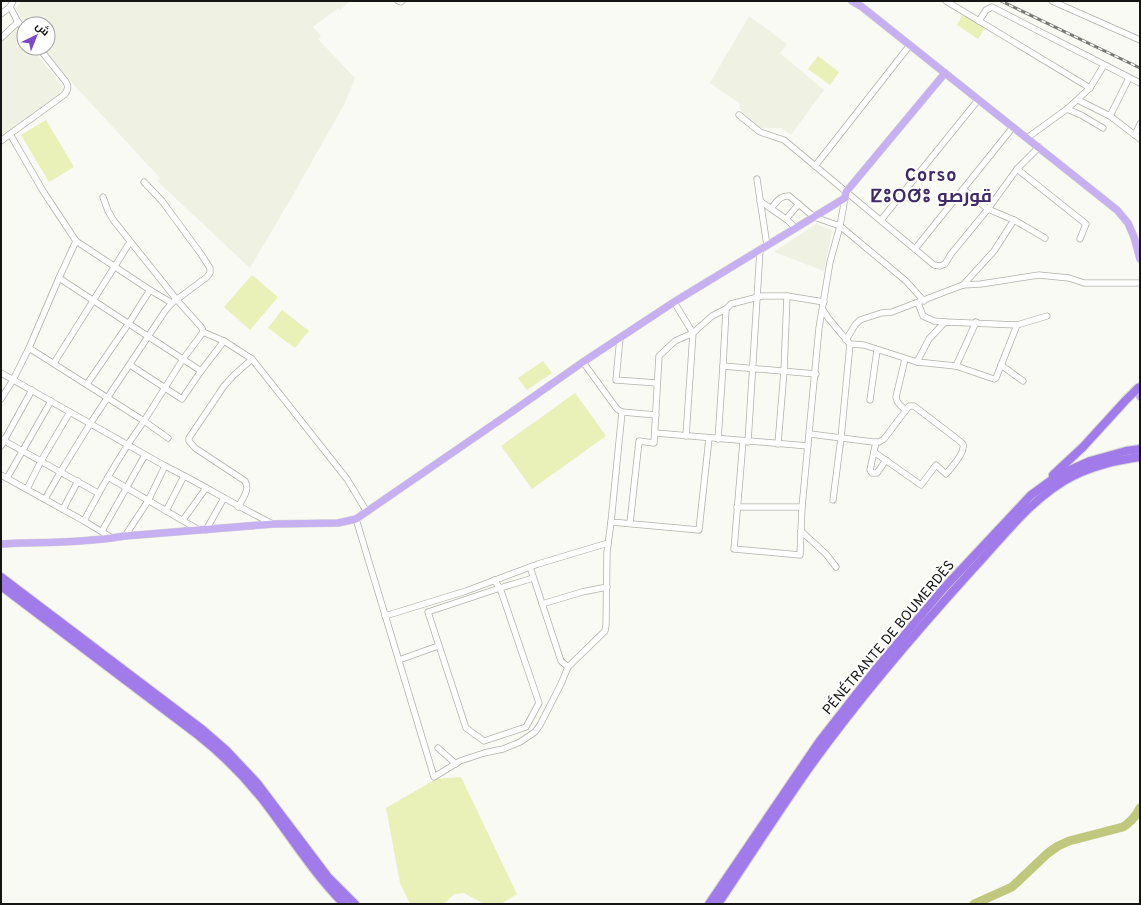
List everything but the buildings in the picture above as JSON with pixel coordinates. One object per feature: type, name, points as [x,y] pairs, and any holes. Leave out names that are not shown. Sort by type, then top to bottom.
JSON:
[{"type":"highway","points":[[1031,495],[1083,447],[1125,401],[1139,390]]},
{"type":"highway","name":"PÉNÉTRANTE DE BOUMERDÈS","points":[[709,904],[819,742],[876,669],[943,589],[1031,495],[1053,479],[1090,461],[1126,451],[1140,449]]},
{"type":"highway","name":"PÉNÉTRANTE DE BOUMERDÈS","points":[[718,904],[809,768],[860,701],[921,626],[1023,515],[1052,490],[1074,476],[1095,467],[1140,457]]},
{"type":"highway","points":[[1095,467],[1140,460]]},
{"type":"highway","points":[[1,577],[203,730],[226,750],[257,783],[328,877],[355,904]]},
{"type":"highway","points":[[1,586],[198,735],[224,758],[263,800],[323,882],[344,904]]},
{"type":"highway","points":[[723,904],[732,890],[736,877]]},
{"type":"main road","points":[[852,1],[862,7],[1117,210],[1128,223],[1134,237],[1140,259]]},
{"type":"main road","points":[[1,544],[112,538],[273,524],[338,523],[356,519],[583,362],[674,302],[814,217],[846,195],[945,74]]},
{"type":"street","points":[[1,14],[10,7],[13,1]]},
{"type":"street","points":[[398,1],[402,1]]},
{"type":"street","points":[[946,1],[1090,88]]},
{"type":"street","points":[[1052,1],[1140,40]]},
{"type":"street","points":[[10,7],[16,18]]},
{"type":"street","points":[[979,20],[986,10],[992,7],[1140,83]]},
{"type":"street","points":[[1,38],[16,24]]},
{"type":"street","points":[[815,166],[910,45]]},
{"type":"street","points":[[1,141],[64,95],[68,90],[68,86],[64,79],[45,56]]},
{"type":"street","points":[[1027,138],[1078,100],[1090,88],[1104,65]]},
{"type":"street","points":[[1110,116],[1129,78]]},
{"type":"street","points":[[881,220],[978,100]]},
{"type":"street","points":[[1078,100],[1110,116],[1137,137],[1140,124]]},
{"type":"street","points":[[1067,109],[1103,128]]},
{"type":"street","points":[[739,115],[760,132],[784,140],[846,195],[881,220],[934,264],[940,266],[944,264],[988,209],[1017,169],[1039,148]]},
{"type":"street","points":[[915,249],[1013,127]]},
{"type":"street","points":[[10,134],[43,191],[76,241],[150,290],[174,302],[199,323],[203,332],[224,341],[252,359],[347,479],[367,512]]},
{"type":"street","points":[[1017,169],[1086,224],[1080,239]]},
{"type":"street","points":[[757,179],[767,246]]},
{"type":"street","points":[[45,499],[90,424],[149,336],[174,302],[207,277],[211,270],[162,201],[144,182]]},
{"type":"street","points":[[963,189],[988,209],[1014,220],[1045,238]]},
{"type":"street","points":[[760,250],[753,368],[737,507],[734,549],[800,555],[802,507],[816,374],[819,328],[830,262],[840,226],[846,195]]},
{"type":"street","points":[[771,208],[782,197],[788,196],[814,217],[840,226],[906,281],[921,302],[923,316],[934,321],[1017,325],[1047,316]]},
{"type":"street","points":[[102,197],[110,216],[174,302]]},
{"type":"street","points":[[760,200],[796,228]]},
{"type":"street","points":[[786,219],[799,204]]},
{"type":"street","points":[[962,285],[994,251],[1014,220]]},
{"type":"street","points":[[1,399],[13,380],[29,348],[76,241]]},
{"type":"street","points":[[54,363],[130,242]]},
{"type":"street","points":[[833,500],[841,438],[848,342],[855,325],[860,320],[880,313],[892,312],[962,285],[981,284],[1039,275],[1069,278],[1084,283],[1140,283]]},
{"type":"street","points":[[59,278],[202,371]]},
{"type":"street","points":[[87,384],[130,323],[150,290]]},
{"type":"street","points":[[630,524],[639,441],[654,443],[659,356],[675,341],[693,333],[712,316],[726,309],[731,304],[762,296],[787,296],[824,302]]},
{"type":"street","points":[[778,444],[784,371],[787,296]]},
{"type":"street","points":[[674,302],[693,333],[686,436]]},
{"type":"street","points":[[718,439],[726,309]]},
{"type":"street","points":[[823,310],[848,342],[864,345],[917,362],[956,366],[994,379],[996,378],[1017,325]]},
{"type":"street","points":[[917,362],[929,339],[945,322]]},
{"type":"street","points":[[956,366],[976,322]]},
{"type":"street","points":[[84,521],[98,493],[127,445],[203,332]]},
{"type":"street","points":[[620,338],[616,380],[657,383]]},
{"type":"street","points":[[130,366],[182,399],[224,341]]},
{"type":"street","points":[[29,348],[87,384],[168,438]]},
{"type":"street","points":[[870,400],[877,350]]},
{"type":"street","points":[[238,507],[247,490],[245,480],[195,448],[189,441],[189,438],[224,386],[252,359]]},
{"type":"street","points":[[906,359],[896,397],[898,404],[906,410]]},
{"type":"street","points":[[583,362],[614,407],[622,412],[656,415]]},
{"type":"street","points":[[723,366],[816,374]]},
{"type":"street","points":[[1001,366],[1023,381]]},
{"type":"street","points":[[1,373],[238,507],[273,524]]},
{"type":"street","points":[[32,390],[2,441],[61,471],[98,493]]},
{"type":"street","points":[[7,478],[51,401]]},
{"type":"street","points":[[810,434],[879,442],[884,439],[909,406],[914,406],[961,442],[964,448],[946,474],[936,466],[920,485],[874,452]]},
{"type":"street","points":[[27,489],[41,461],[70,412]]},
{"type":"street","points":[[356,519],[434,777],[460,761],[484,753],[503,749],[520,742],[535,732],[561,684],[568,667],[605,631],[608,543],[622,412]]},
{"type":"street","points":[[655,433],[808,446]]},
{"type":"street","points":[[611,522],[699,530],[709,438]]},
{"type":"street","points":[[876,442],[870,470],[872,473],[876,473],[886,460]]},
{"type":"street","points":[[102,531],[146,455]]},
{"type":"street","points":[[125,536],[148,501],[165,466]]},
{"type":"street","points":[[1,475],[112,538]]},
{"type":"street","points":[[166,511],[184,476]]},
{"type":"street","points":[[108,477],[148,501],[202,530],[224,498]]},
{"type":"street","points":[[63,509],[78,481]]},
{"type":"street","points":[[183,520],[206,488]]},
{"type":"street","points":[[737,507],[802,507]]},
{"type":"street","points":[[801,531],[826,554],[836,567]]},
{"type":"street","points":[[385,616],[530,567],[608,543]]},
{"type":"street","points":[[530,567],[561,661],[568,667]]},
{"type":"street","points":[[428,612],[530,579]]},
{"type":"street","points":[[424,604],[428,612],[466,728],[484,741],[526,727],[539,703],[500,588],[494,580]]},
{"type":"street","points":[[542,604],[607,586]]},
{"type":"street","points":[[399,660],[438,646]]},
{"type":"street","points":[[438,748],[456,764]]},
{"type":"shaded area","points":[[21,1],[350,1],[340,10],[338,8],[313,27],[321,36],[318,39],[355,78],[345,103],[250,268],[157,181],[160,178],[61,71],[50,56],[56,56],[56,16],[21,16],[16,9]]},
{"type":"shaded area","points":[[749,16],[787,44],[780,53],[824,90],[791,135],[781,128],[759,128],[741,112],[739,103],[710,83]]},
{"type":"shaded area","points":[[16,27],[16,56],[38,56],[65,90],[1,138],[1,38]]},
{"type":"shaded area","points":[[816,224],[832,230],[824,271],[774,252]]},
{"type":"green space","points":[[963,14],[985,28],[978,39],[957,25]]},
{"type":"green space","points":[[818,56],[839,72],[830,85],[808,69]]},
{"type":"green space","points":[[46,120],[74,167],[49,182],[21,135]]},
{"type":"green space","points":[[252,275],[278,297],[250,330],[224,307]]},
{"type":"green space","points":[[282,310],[309,331],[295,348],[268,328]]},
{"type":"green space","points":[[543,361],[552,373],[527,390],[518,378]]},
{"type":"green space","points":[[575,393],[606,436],[532,489],[501,446]]},
{"type":"green space","points":[[461,777],[517,894],[501,904],[484,904],[464,893],[454,894],[444,904],[410,904],[400,883],[386,808],[436,779]]},
{"type":"waterway","points":[[974,904],[1012,887],[1048,853],[1058,846],[1069,841],[1123,827],[1133,819],[1140,808]]},
{"type":"railway","points":[[1001,1],[1140,68]]},
{"type":"district","name":"Corso ⵇⵓⵔⵚⵓ قورصو","points":[[931,185]]}]
